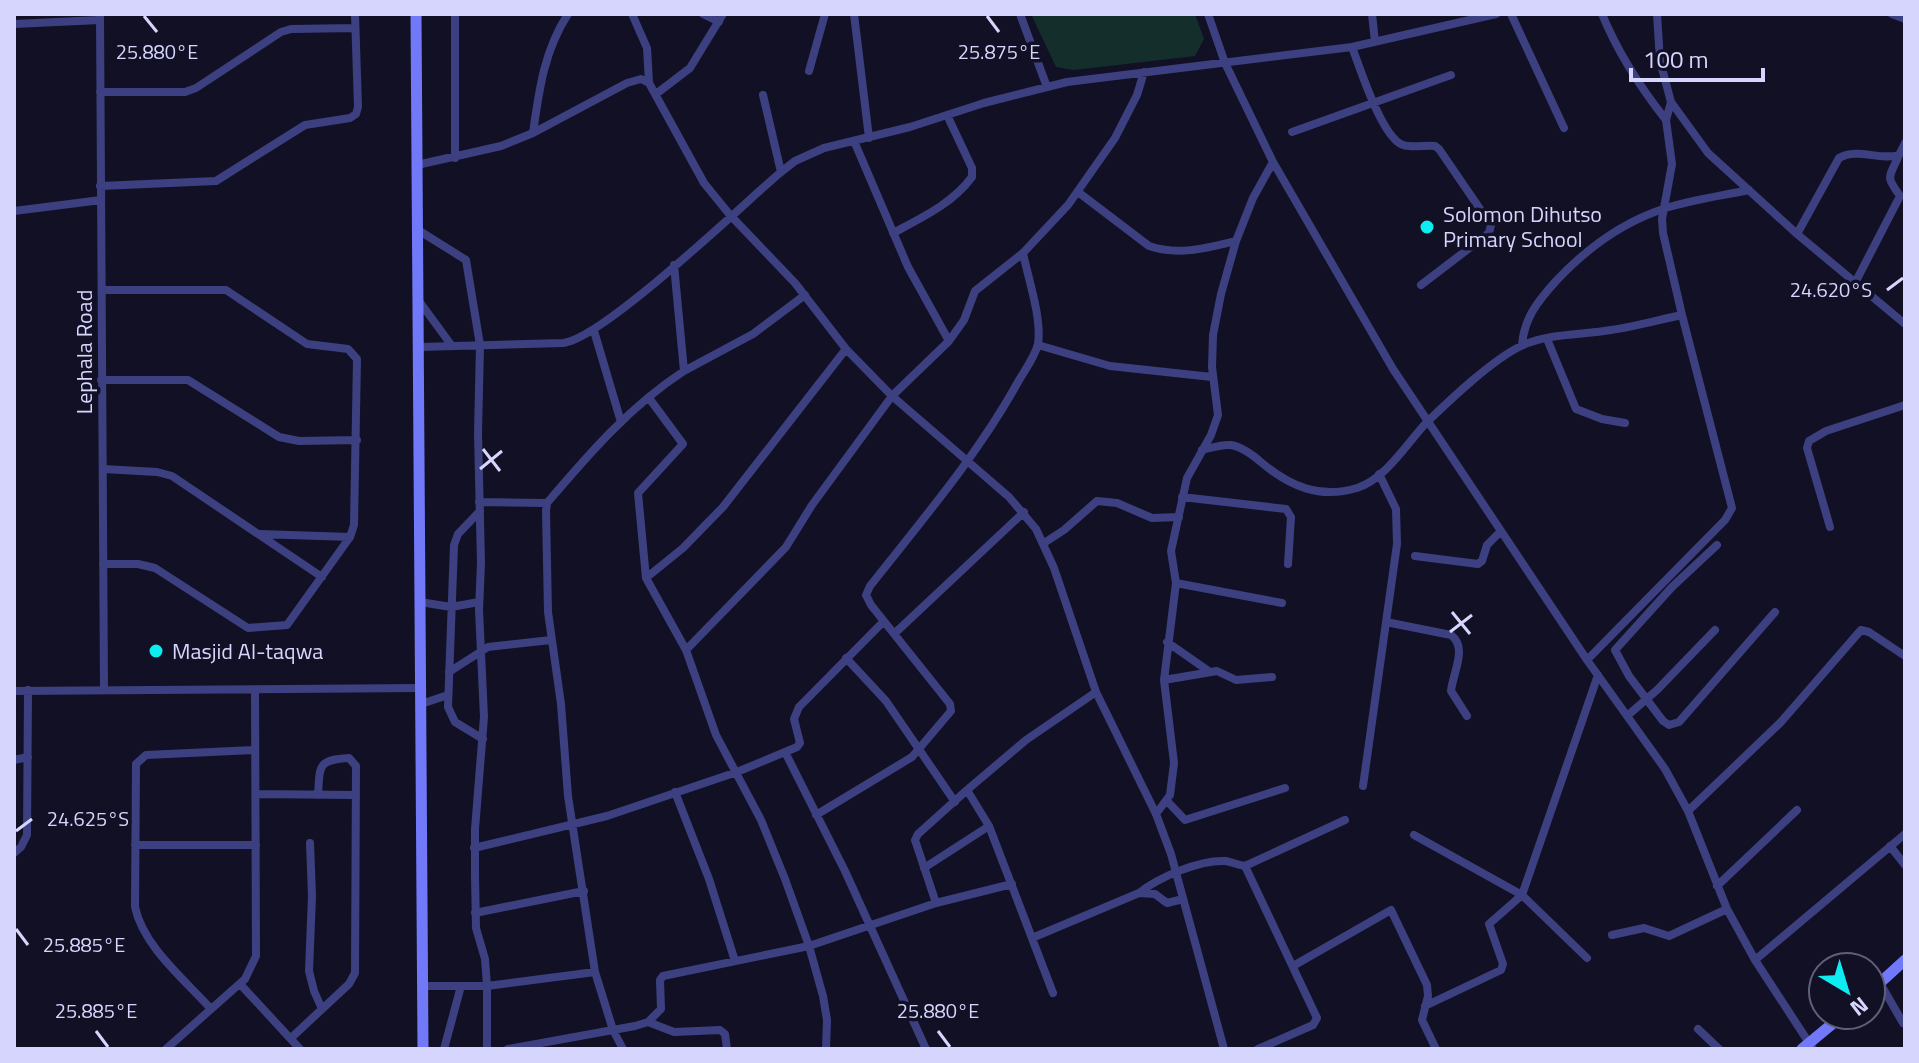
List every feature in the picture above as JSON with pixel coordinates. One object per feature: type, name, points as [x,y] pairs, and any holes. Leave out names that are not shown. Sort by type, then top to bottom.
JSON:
[{"type":"main road","points":[[416,14],[423,1049]]},
{"type":"main road","points":[[1887,977],[1905,960]]},
{"type":"main road","points":[[1808,1047],[1826,1031]]},
{"type":"street","points":[[100,186],[216,181],[305,125],[350,118],[356,114],[355,14]]},
{"type":"street","points":[[455,14],[455,158]]},
{"type":"street","points":[[533,133],[550,47],[568,14]]},
{"type":"street","points":[[632,14],[647,48],[649,83],[695,169],[730,215],[805,295],[846,349],[892,396],[1024,512],[1044,543],[1096,692],[1156,814],[1176,871],[1224,1049]]},
{"type":"street","points":[[656,94],[690,68],[721,18],[703,14]]},
{"type":"street","points":[[809,71],[825,14]]},
{"type":"street","points":[[854,14],[869,138]]},
{"type":"street","points":[[1020,14],[1047,87]]},
{"type":"street","points":[[1208,14],[1225,63],[1273,162],[1393,369],[1587,660],[1665,769],[1688,811],[1727,909],[1808,1047]]},
{"type":"street","points":[[1372,14],[1375,42]]},
{"type":"street","points":[[419,347],[573,342],[594,331],[781,172],[810,153],[1047,87],[1352,47],[1496,14]]},
{"type":"street","points":[[1511,14],[1564,128]]},
{"type":"street","points":[[1602,14],[1637,80],[1666,120]]},
{"type":"street","points":[[1657,14],[1660,61],[1671,102],[1708,153],[1797,234],[1905,324]]},
{"type":"street","points":[[1892,14],[1905,19]]},
{"type":"street","points":[[14,24],[100,17]]},
{"type":"street","name":"Lephala Road","points":[[100,17],[104,690]]},
{"type":"street","points":[[100,92],[185,92],[196,88],[281,32],[291,29],[355,28]]},
{"type":"street","points":[[1352,47],[1394,140],[1404,146],[1435,146],[1439,149],[1491,225],[1489,233],[1421,285]]},
{"type":"street","points":[[686,650],[786,547],[820,493],[892,396],[949,341],[964,320],[975,291],[1023,253],[1078,192],[1115,138],[1137,95],[1144,72]]},
{"type":"street","points":[[1292,132],[1451,75]]},
{"type":"street","points":[[417,165],[501,146],[533,133],[627,83],[641,79],[649,83]]},
{"type":"street","points":[[763,95],[781,172]]},
{"type":"street","points":[[1587,660],[1725,520],[1732,508],[1663,233],[1672,164],[1666,120],[1671,102]]},
{"type":"street","points":[[893,233],[938,208],[972,177],[972,168],[947,115]]},
{"type":"street","points":[[854,141],[893,233],[949,341]]},
{"type":"street","points":[[1855,283],[1900,196],[1889,180],[1905,143]]},
{"type":"street","points":[[1797,234],[1839,158],[1846,153],[1886,158],[1899,155]]},
{"type":"street","points":[[1156,814],[1170,795],[1174,763],[1164,680],[1176,583],[1171,551],[1187,478],[1211,435],[1218,415],[1212,377],[1216,314],[1236,241],[1258,187],[1273,162]]},
{"type":"street","points":[[1522,345],[1523,332],[1532,310],[1576,259],[1613,233],[1664,209],[1749,190]]},
{"type":"street","points":[[1078,192],[1149,246],[1163,250],[1192,250],[1236,241]]},
{"type":"street","points":[[14,211],[101,200]]},
{"type":"street","points":[[418,230],[466,260],[480,345],[479,602],[483,739],[474,848],[475,913],[487,986],[487,1049]]},
{"type":"street","points":[[816,815],[907,761],[952,707],[867,600],[870,586],[968,462],[1000,415],[1038,345],[1035,310],[1023,253]]},
{"type":"street","points":[[674,265],[684,371]]},
{"type":"street","points":[[103,290],[226,290],[307,344],[348,349],[357,359],[354,525],[350,537],[287,625],[255,629],[242,625],[155,568],[138,564],[103,564]]},
{"type":"street","points":[[623,1049],[613,1030],[595,972],[566,784],[561,704],[547,597],[547,503],[576,468],[649,398],[684,371],[753,334],[805,295]]},
{"type":"street","points":[[418,300],[452,346]]},
{"type":"street","points":[[1201,450],[1224,445],[1239,447],[1294,485],[1322,493],[1362,486],[1379,474],[1428,421],[1522,345],[1682,315]]},
{"type":"street","points":[[594,331],[621,422]]},
{"type":"street","points":[[1547,339],[1576,409],[1602,419],[1625,423]]},
{"type":"street","points":[[1038,345],[1110,366],[1212,377]]},
{"type":"street","points":[[646,578],[683,548],[723,507],[846,349]]},
{"type":"street","points":[[101,380],[188,380],[279,437],[299,441],[357,440]]},
{"type":"street","points":[[649,398],[683,444],[638,496],[646,578],[686,650],[716,735],[768,834],[809,946],[827,1020],[826,1049]]},
{"type":"street","points":[[1830,527],[1807,448],[1809,441],[1826,431],[1905,405]]},
{"type":"street","points":[[103,469],[157,472],[172,476],[322,577]]},
{"type":"street","points":[[1363,786],[1398,519],[1379,474]]},
{"type":"street","points":[[1182,497],[1286,509],[1291,517],[1288,564]]},
{"type":"street","points":[[1044,543],[1097,501],[1117,503],[1152,518],[1179,517]]},
{"type":"street","points":[[483,739],[455,722],[448,707],[455,540],[480,507],[547,503]]},
{"type":"street","points":[[894,634],[1024,512]]},
{"type":"street","points":[[1415,556],[1478,564],[1487,545],[1501,531]]},
{"type":"street","points":[[259,534],[350,537]]},
{"type":"street","points":[[1717,545],[1665,595],[1615,650],[1629,676],[1663,721],[1675,725],[1775,612]]},
{"type":"street","points":[[1176,583],[1282,603]]},
{"type":"street","points":[[420,602],[451,607],[479,602]]},
{"type":"street","points":[[474,848],[607,816],[737,772],[799,745],[794,719],[799,707],[884,621]]},
{"type":"street","points":[[1386,622],[1451,635],[1457,640],[1460,647],[1451,691],[1467,716]]},
{"type":"street","points":[[1627,716],[1715,630]]},
{"type":"street","points":[[1688,811],[1780,723],[1861,630],[1905,656]]},
{"type":"street","points":[[449,672],[481,650],[551,640]]},
{"type":"street","points":[[1167,642],[1211,672]]},
{"type":"street","points":[[846,658],[886,701],[955,802]]},
{"type":"street","points":[[1164,680],[1211,672],[1221,672],[1236,680],[1272,677]]},
{"type":"street","points":[[1425,1006],[1501,970],[1503,964],[1489,924],[1522,895],[1598,675]]},
{"type":"street","points":[[14,691],[421,688]]},
{"type":"street","points":[[14,853],[27,835],[28,690]]},
{"type":"street","points":[[169,1048],[240,984],[256,956],[255,690]]},
{"type":"street","points":[[936,903],[916,846],[918,834],[1026,740],[1096,692]]},
{"type":"street","points":[[421,704],[448,695]]},
{"type":"street","points":[[211,1009],[140,927],[135,907],[135,769],[139,759],[146,755],[254,750]]},
{"type":"street","points":[[785,752],[871,926],[926,1049]]},
{"type":"street","points":[[14,760],[28,757]]},
{"type":"street","points":[[291,1038],[349,984],[355,973],[356,766],[349,758],[327,759],[323,763],[318,795]]},
{"type":"street","points":[[1167,801],[1185,820],[1285,788]]},
{"type":"street","points":[[967,790],[989,826],[1053,993]]},
{"type":"street","points":[[675,792],[735,961]]},
{"type":"street","points":[[256,794],[355,795]]},
{"type":"street","points":[[1717,886],[1797,810]]},
{"type":"street","points":[[1032,938],[1139,893],[1152,882],[1176,871],[1224,861],[1245,866],[1345,820]]},
{"type":"street","points":[[924,868],[989,826]]},
{"type":"street","points":[[1755,960],[1905,834]]},
{"type":"street","points":[[1414,835],[1522,895],[1587,958]]},
{"type":"street","points":[[310,843],[312,896],[309,971],[322,1009]]},
{"type":"street","points":[[135,845],[256,845]]},
{"type":"street","points":[[1890,846],[1905,865]]},
{"type":"street","points":[[1245,866],[1317,1021],[1258,1049]]},
{"type":"street","points":[[508,1049],[648,1022],[661,1009],[660,980],[663,976],[809,946],[936,903],[1012,884]]},
{"type":"street","points":[[475,913],[584,891]]},
{"type":"street","points":[[1139,893],[1155,894],[1167,903],[1183,899]]},
{"type":"street","points":[[1612,935],[1644,928],[1669,936],[1727,909]]},
{"type":"street","points":[[1293,966],[1391,910],[1427,985],[1428,996],[1422,1020],[1436,1049]]},
{"type":"street","points":[[422,986],[487,986],[595,972]]},
{"type":"street","points":[[240,984],[300,1049]]},
{"type":"street","points":[[444,1049],[461,986]]},
{"type":"street","points":[[1887,1002],[1903,1023]]},
{"type":"street","points":[[648,1022],[674,1032],[720,1030],[725,1034],[727,1049]]},
{"type":"street","points":[[1698,1029],[1719,1049]]},
{"type":"green space","points":[[1031,14],[1195,14],[1204,39],[1195,56],[1074,70],[1056,67]]},
{"type":"place","name":"Solomon Dihutso Primary School","points":[[1427,227]]},
{"type":"place","name":"Masjid Al-taqwa","points":[[156,651]]}]
